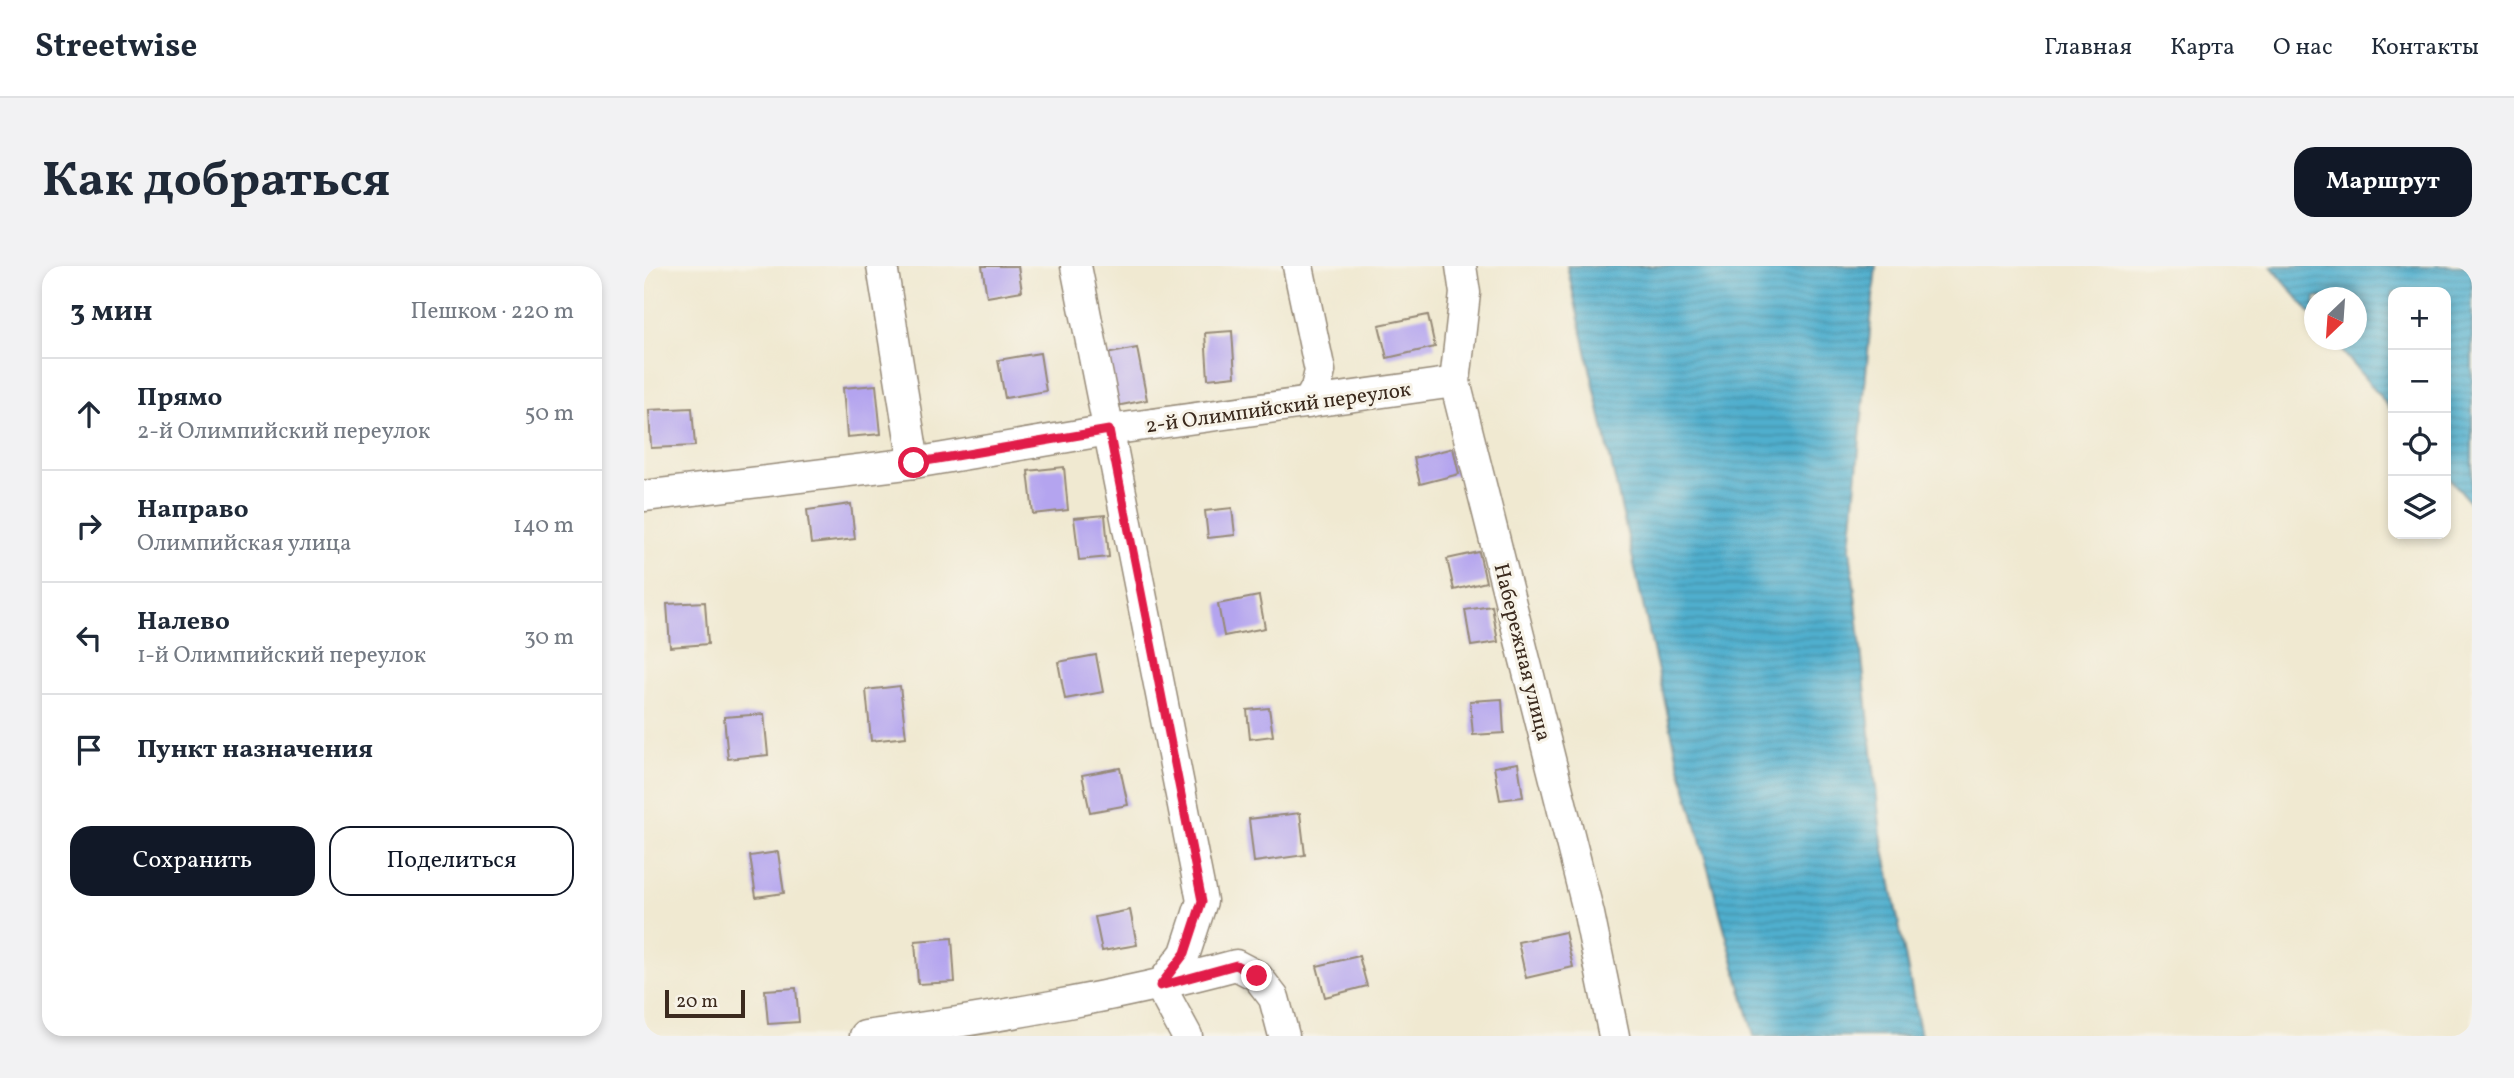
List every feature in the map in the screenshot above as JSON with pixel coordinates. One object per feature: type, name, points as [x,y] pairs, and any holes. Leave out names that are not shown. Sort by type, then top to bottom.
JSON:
[{"type":"street","points":[[882,266],[914,463]]},
{"type":"street","points":[[1076,266],[1202,901],[1185,953],[1160,986]]},
{"type":"street","points":[[1298,266],[1320,371],[1316,388],[1308,403]]},
{"type":"street","name":"Набережная улица","points":[[1461,266],[1465,293],[1455,382],[1589,914],[1614,1036]]},
{"type":"street","name":"2-й Олимпийский переулок","points":[[644,496],[914,463],[1109,430],[1455,382]]},
{"type":"street","points":[[865,1036],[1160,986],[1236,965],[1257,976],[1274,998],[1284,1036]]},
{"type":"street","points":[[1160,986],[1186,1036]]},
{"type":"water","points":[[1567,266],[1876,266],[1850,547],[1881,834],[1921,1036],[1754,1036],[1677,756]]},
{"type":"water","points":[[2271,266],[2472,266],[2472,505],[2451,480],[2451,287],[2388,287],[2388,406],[2341,350],[2367,350],[2367,287],[2304,287],[2304,306]]},
{"type":"building","points":[[982,266],[1018,266],[1022,291],[987,297]]},
{"type":"building","points":[[1428,315],[1435,347],[1387,358],[1379,325]]},
{"type":"building","points":[[1232,331],[1235,376],[1208,379],[1205,333]]},
{"type":"building","points":[[1137,348],[1147,400],[1116,406],[1106,354]]},
{"type":"building","points":[[1040,353],[1046,391],[1005,398],[998,360]]},
{"type":"building","points":[[876,385],[881,434],[847,437],[843,388]]},
{"type":"building","points":[[692,408],[695,446],[651,448],[649,410]]},
{"type":"building","points":[[1453,448],[1459,474],[1420,484],[1414,458]]},
{"type":"building","points":[[1064,467],[1068,510],[1033,514],[1028,471]]},
{"type":"building","points":[[851,504],[855,539],[811,544],[807,510]]},
{"type":"building","points":[[1232,508],[1235,535],[1208,538],[1205,511]]},
{"type":"building","points":[[1105,515],[1109,557],[1079,560],[1074,518]]},
{"type":"building","points":[[1479,552],[1486,582],[1454,590],[1447,559]]},
{"type":"building","points":[[1259,596],[1265,628],[1224,636],[1218,604]]},
{"type":"building","points":[[705,602],[708,644],[670,647],[667,604]]},
{"type":"building","points":[[1492,606],[1498,642],[1471,646],[1465,610]]},
{"type":"building","points":[[1096,655],[1103,692],[1065,699],[1058,662]]},
{"type":"building","points":[[900,686],[906,737],[871,741],[866,690]]},
{"type":"building","points":[[1502,699],[1504,733],[1473,735],[1470,701]]},
{"type":"building","points":[[1269,708],[1273,736],[1250,739],[1247,710]]},
{"type":"building","points":[[764,714],[768,755],[728,759],[724,717]]},
{"type":"building","points":[[1518,763],[1523,797],[1500,800],[1494,767]]},
{"type":"building","points":[[1120,768],[1128,805],[1090,812],[1082,775]]},
{"type":"building","points":[[1300,813],[1305,855],[1254,862],[1249,819]]},
{"type":"building","points":[[778,852],[784,893],[756,897],[750,856]]},
{"type":"building","points":[[1130,910],[1137,945],[1102,951],[1095,917]]},
{"type":"building","points":[[1565,932],[1573,967],[1526,978],[1518,942]]},
{"type":"building","points":[[952,938],[955,982],[918,984],[915,941]]},
{"type":"building","points":[[1359,956],[1367,986],[1325,997],[1317,966]]},
{"type":"building","points":[[796,988],[799,1022],[768,1024],[765,990]]},
{"type":"route","points":[[914,463],[1109,430],[1202,901],[1185,953],[1160,986],[1236,965],[1257,976]]}]
